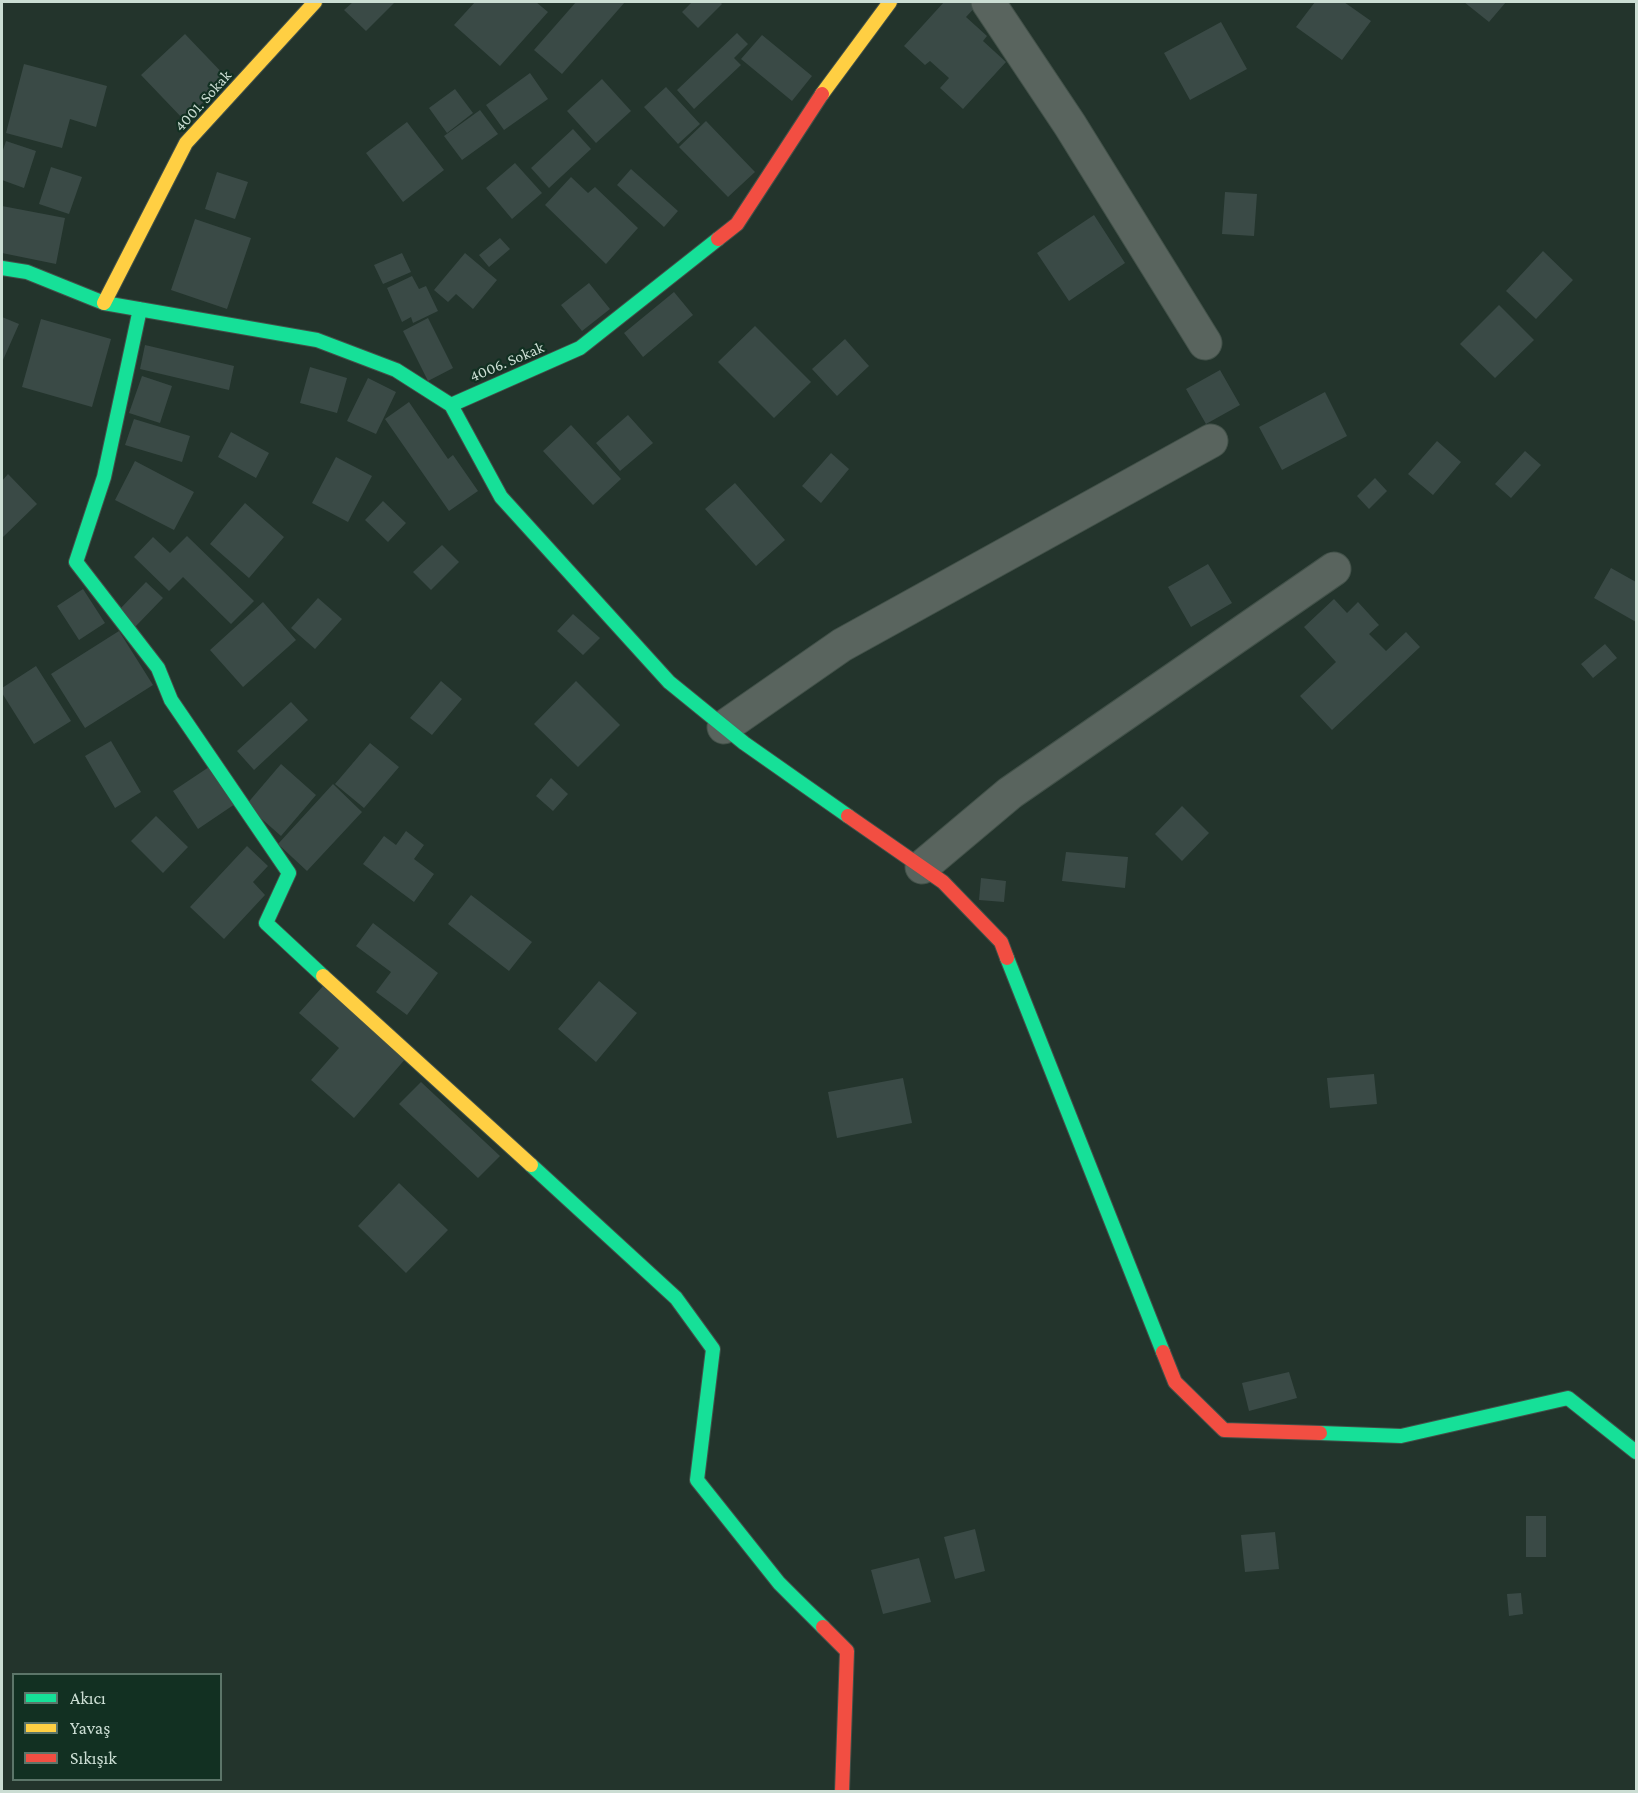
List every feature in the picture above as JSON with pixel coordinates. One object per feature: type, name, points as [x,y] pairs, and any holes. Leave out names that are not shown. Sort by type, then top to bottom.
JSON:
[{"type":"street","name":"4001. Sokak","points":[[104,303],[186,143],[315,2]]},
{"type":"street","name":"4006. Sokak","points":[[451,405],[580,348],[737,225],[810,110],[891,2]]},
{"type":"street","points":[[988,2],[1070,125],[1205,343]]},
{"type":"street","points":[[2,268],[27,272],[104,303],[317,340],[396,370],[451,405],[501,497],[669,682],[753,750],[943,882],[1001,942],[1175,1382],[1224,1431],[1401,1436],[1568,1398],[1636,1452]]},
{"type":"street","points":[[140,309],[104,477],[76,562],[158,668],[171,700],[289,873],[266,923],[676,1298],[713,1349],[697,1480],[779,1583],[847,1650],[842,1791]]},
{"type":"street","points":[[724,727],[842,645],[1211,441]]},
{"type":"street","points":[[922,867],[1010,793],[1334,569]]},
{"type":"building","points":[[353,2],[395,2],[366,31],[344,10]]},
{"type":"building","points":[[475,2],[536,2],[548,12],[500,66],[454,25]]},
{"type":"building","points":[[576,2],[625,2],[562,74],[534,50]]},
{"type":"building","points":[[692,2],[720,2],[722,4],[698,28],[682,12]]},
{"type":"building","points":[[944,2],[980,2],[966,17],[987,36],[983,41],[1006,62],[963,109],[940,88],[949,78],[930,61],[925,65],[904,46]]},
{"type":"building","points":[[1315,2],[1344,2],[1371,21],[1342,60],[1296,27]]},
{"type":"building","points":[[1464,2],[1506,2],[1489,22]]},
{"type":"building","points":[[1221,22],[1247,69],[1190,100],[1164,53]]},
{"type":"building","points":[[737,33],[748,44],[734,58],[741,65],[694,109],[677,90]]},
{"type":"building","points":[[185,34],[228,79],[184,120],[141,75]]},
{"type":"building","points":[[762,35],[812,76],[792,101],[741,59]]},
{"type":"building","points":[[24,64],[107,86],[96,127],[70,119],[62,148],[6,133]]},
{"type":"building","points":[[530,73],[548,99],[504,130],[486,105]]},
{"type":"building","points":[[602,79],[631,111],[596,143],[567,111]]},
{"type":"building","points":[[666,87],[700,124],[678,144],[644,107]]},
{"type":"building","points":[[455,89],[473,113],[447,133],[429,108]]},
{"type":"building","points":[[480,110],[498,134],[462,160],[444,136]]},
{"type":"building","points":[[706,121],[755,172],[728,197],[679,147]]},
{"type":"building","points":[[407,122],[444,170],[403,202],[366,153]]},
{"type":"building","points":[[573,129],[591,149],[549,188],[531,168]]},
{"type":"building","points":[[6,141],[36,151],[24,188],[2,180],[2,153]]},
{"type":"building","points":[[515,163],[542,193],[512,219],[486,188]]},
{"type":"building","points":[[51,167],[82,177],[69,214],[39,204]]},
{"type":"building","points":[[631,169],[678,211],[664,227],[617,185]]},
{"type":"building","points":[[217,172],[248,182],[235,219],[205,209]]},
{"type":"building","points":[[571,177],[588,193],[595,187],[638,228],[606,264],[545,205]]},
{"type":"building","points":[[1225,192],[1257,194],[1254,236],[1222,234]]},
{"type":"building","points":[[2,206],[65,218],[56,264],[2,253]]},
{"type":"building","points":[[1094,215],[1125,263],[1069,301],[1037,253]]},
{"type":"building","points":[[195,219],[251,238],[227,309],[171,290]]},
{"type":"building","points":[[500,238],[510,249],[489,267],[479,255]]},
{"type":"building","points":[[1543,251],[1573,280],[1536,319],[1506,291]]},
{"type":"building","points":[[402,253],[411,272],[383,284],[374,265]]},
{"type":"building","points":[[465,253],[497,280],[473,309],[456,294],[448,302],[434,290]]},
{"type":"building","points":[[412,276],[419,289],[426,286],[438,311],[413,323],[411,317],[402,322],[387,288]]},
{"type":"building","points":[[589,283],[610,309],[582,331],[561,305]]},
{"type":"building","points":[[674,292],[693,315],[643,357],[624,333]]},
{"type":"building","points":[[1499,305],[1534,340],[1495,378],[1460,344]]},
{"type":"building","points":[[2,317],[19,324],[3,360],[2,359]]},
{"type":"building","points":[[428,318],[453,368],[428,381],[403,331]]},
{"type":"building","points":[[41,319],[111,339],[92,407],[22,387]]},
{"type":"building","points":[[755,326],[811,382],[774,418],[718,362]]},
{"type":"building","points":[[845,339],[869,366],[837,396],[812,369]]},
{"type":"building","points":[[145,345],[234,366],[229,390],[140,369]]},
{"type":"building","points":[[310,367],[347,378],[337,413],[300,403]]},
{"type":"building","points":[[1220,370],[1240,405],[1206,424],[1186,389]]},
{"type":"building","points":[[142,376],[172,386],[160,423],[129,413]]},
{"type":"building","points":[[368,378],[396,392],[376,434],[347,421]]},
{"type":"building","points":[[1325,392],[1347,436],[1282,470],[1259,427]]},
{"type":"building","points":[[409,402],[448,459],[453,455],[478,491],[449,511],[385,419]]},
{"type":"building","points":[[628,415],[653,443],[620,471],[596,443]]},
{"type":"building","points":[[134,419],[190,436],[182,462],[125,445]]},
{"type":"building","points":[[571,425],[621,479],[593,505],[543,451]]},
{"type":"building","points":[[231,432],[269,453],[256,478],[218,457]]},
{"type":"building","points":[[1437,441],[1461,462],[1433,495],[1408,474]]},
{"type":"building","points":[[1525,451],[1541,465],[1511,498],[1495,484]]},
{"type":"building","points":[[831,453],[849,469],[821,503],[802,486]]},
{"type":"building","points":[[336,457],[372,476],[348,522],[312,503]]},
{"type":"building","points":[[135,461],[194,492],[174,530],[115,500]]},
{"type":"building","points":[[8,474],[37,504],[2,538],[2,481]]},
{"type":"building","points":[[1375,478],[1387,491],[1369,509],[1357,496]]},
{"type":"building","points":[[735,483],[785,540],[756,566],[705,509]]},
{"type":"building","points":[[383,501],[406,523],[388,542],[365,520]]},
{"type":"building","points":[[245,503],[284,537],[249,578],[210,544]]},
{"type":"building","points":[[187,536],[254,601],[231,624],[183,577],[169,591],[134,557],[153,537],[170,553]]},
{"type":"building","points":[[442,545],[459,562],[431,590],[413,572]]},
{"type":"building","points":[[1208,564],[1232,603],[1191,627],[1168,587]]},
{"type":"building","points":[[1611,568],[1636,582],[1636,622],[1594,598]]},
{"type":"building","points":[[146,582],[163,598],[135,627],[118,611]]},
{"type":"building","points":[[83,589],[105,623],[79,640],[57,606]]},
{"type":"building","points":[[318,598],[342,619],[315,649],[291,628]]},
{"type":"building","points":[[1334,599],[1347,613],[1358,602],[1379,625],[1369,634],[1386,651],[1406,632],[1420,647],[1332,730],[1300,696],[1336,662],[1304,627]]},
{"type":"building","points":[[263,602],[296,640],[243,687],[210,650]]},
{"type":"building","points":[[573,614],[600,638],[583,655],[557,631]]},
{"type":"building","points":[[119,631],[153,685],[85,728],[51,674]]},
{"type":"building","points":[[1605,644],[1617,658],[1593,678],[1581,664]]},
{"type":"building","points":[[36,666],[71,721],[34,744],[2,693],[2,688]]},
{"type":"building","points":[[441,681],[462,699],[432,735],[410,718]]},
{"type":"building","points":[[576,681],[620,725],[578,767],[534,724]]},
{"type":"building","points":[[291,702],[308,720],[254,770],[237,751]]},
{"type":"building","points":[[111,741],[141,792],[115,808],[85,756]]},
{"type":"building","points":[[370,743],[399,767],[364,808],[335,784]]},
{"type":"building","points":[[281,764],[316,795],[281,836],[246,805]]},
{"type":"building","points":[[209,767],[235,804],[198,829],[173,791]]},
{"type":"building","points":[[551,778],[568,794],[553,811],[536,796]]},
{"type":"building","points":[[333,784],[362,812],[307,871],[278,844]]},
{"type":"building","points":[[1182,806],[1209,833],[1182,861],[1155,834]]},
{"type":"building","points":[[156,816],[188,847],[163,873],[131,841]]},
{"type":"building","points":[[406,831],[424,845],[414,859],[434,874],[414,902],[363,864],[384,836],[396,845]]},
{"type":"building","points":[[247,846],[268,866],[253,882],[265,895],[224,939],[190,907]]},
{"type":"building","points":[[1066,852],[1128,857],[1125,888],[1062,881]]},
{"type":"building","points":[[981,878],[1006,881],[1004,902],[979,900]]},
{"type":"building","points":[[471,895],[532,942],[509,971],[448,924]]},
{"type":"building","points":[[373,923],[438,973],[407,1015],[376,992],[391,972],[356,946]]},
{"type":"building","points":[[599,981],[637,1013],[596,1062],[558,1029]]},
{"type":"building","points":[[324,985],[407,1057],[354,1118],[311,1080],[339,1048],[299,1013]]},
{"type":"building","points":[[1374,1074],[1377,1104],[1330,1108],[1327,1078]]},
{"type":"building","points":[[903,1078],[912,1123],[837,1138],[828,1092]]},
{"type":"building","points":[[421,1082],[500,1156],[478,1178],[399,1104]]},
{"type":"building","points":[[399,1183],[448,1230],[406,1273],[358,1226]]},
{"type":"building","points":[[1289,1372],[1297,1398],[1249,1411],[1242,1383]]},
{"type":"building","points":[[1526,1516],[1546,1516],[1546,1557],[1526,1557]]},
{"type":"building","points":[[975,1529],[985,1571],[955,1579],[944,1537]]},
{"type":"building","points":[[1275,1532],[1279,1569],[1245,1572],[1241,1535]]},
{"type":"building","points":[[919,1558],[931,1602],[883,1614],[871,1570]]},
{"type":"building","points":[[1521,1593],[1523,1614],[1509,1616],[1507,1594]]},
{"type":"traffic: fast","points":[[2,268],[27,272],[104,303],[317,340],[396,370],[451,405],[580,348],[718,239]]},
{"type":"traffic: fast","points":[[140,309],[104,477],[76,562],[158,668],[171,700],[289,873],[266,923],[323,976]]},
{"type":"traffic: fast","points":[[451,405],[501,497],[669,682],[744,743],[848,816]]},
{"type":"traffic: fast","points":[[1007,958],[1163,1352]]},
{"type":"traffic: fast","points":[[531,1165],[676,1298],[713,1349],[697,1480],[779,1583],[823,1627]]},
{"type":"traffic: fast","points":[[1320,1433],[1401,1436],[1568,1398],[1636,1452]]},
{"type":"traffic: slow","points":[[104,303],[186,143],[315,2]]},
{"type":"traffic: slow","points":[[822,94],[890,2]]},
{"type":"traffic: slow","points":[[323,976],[531,1165]]},
{"type":"traffic: jam","points":[[718,239],[737,224],[822,94]]},
{"type":"traffic: jam","points":[[848,816],[943,882],[1001,942],[1007,958]]},
{"type":"traffic: jam","points":[[1163,1352],[1175,1382],[1224,1430],[1320,1433]]},
{"type":"traffic: jam","points":[[823,1627],[847,1651],[842,1792]]}]
